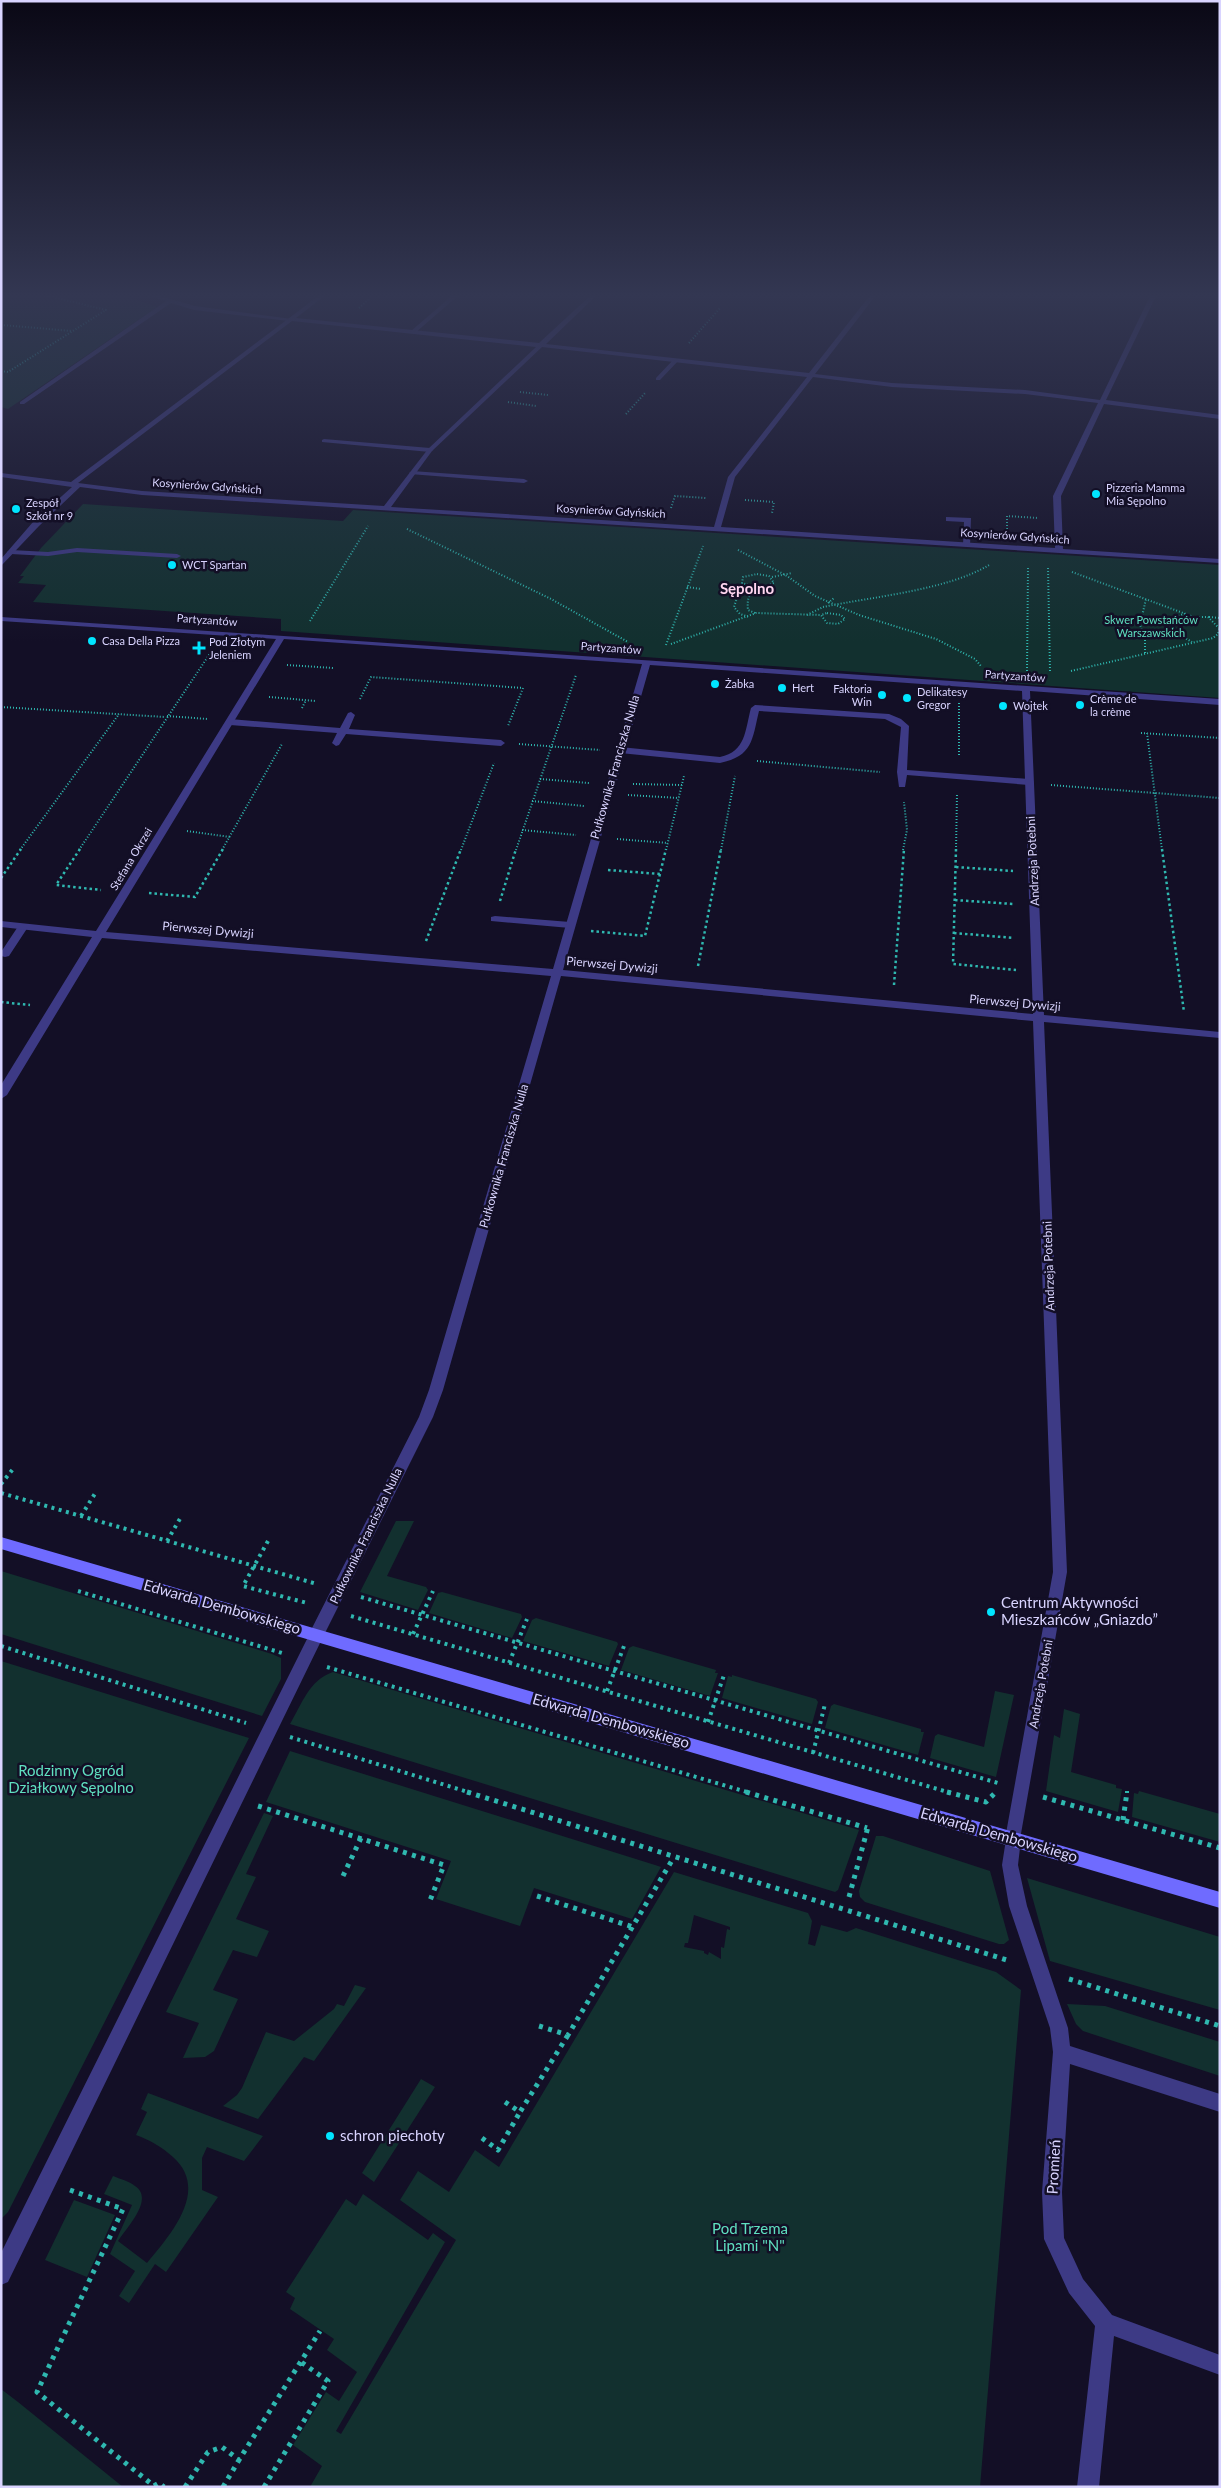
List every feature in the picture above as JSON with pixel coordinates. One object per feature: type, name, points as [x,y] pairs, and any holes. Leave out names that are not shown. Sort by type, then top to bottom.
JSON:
[{"type":"street","points":[[1,564],[36,524],[74,486],[172,410]]},
{"type":"street","points":[[386,508],[430,450],[472,410]]},
{"type":"street","points":[[717,529],[732,477],[785,410]]},
{"type":"street","points":[[1059,550],[1057,496],[1098,410]]},
{"type":"street","points":[[1166,410],[1220,417]]},
{"type":"street","points":[[324,441],[430,450]]},
{"type":"street","points":[[412,473],[524,481]]},
{"type":"street","name":"Kosynierów Gdyńskich","points":[[1,475],[74,486],[142,493],[1220,561]]},
{"type":"street","points":[[949,519],[968,520],[967,544]]},
{"type":"street","points":[[10,552],[48,554],[77,550],[177,556]]},
{"type":"street","name":"Partyzantów","points":[[1,620],[59,621],[647,662],[1027,683],[1220,702]]},
{"type":"street","name":"Stefana Okrzei","points":[[1,1095],[282,637]]},
{"type":"street","name":"Pułkownika Franciszka Nulla","points":[[1,2275],[426,1417],[436,1390],[570,925],[614,751],[647,662]]},
{"type":"street","name":"Andrzeja Potebni","points":[[1014,1840],[1060,1572],[1040,1019],[1029,782],[1027,683]]},
{"type":"street","points":[[614,751],[720,760],[737,758],[746,746],[755,708],[886,716],[905,726],[902,785]]},
{"type":"street","points":[[336,743],[351,715]]},
{"type":"street","points":[[230,722],[501,743]]},
{"type":"street","points":[[902,773],[1029,782]]},
{"type":"street","points":[[495,919],[570,925]]},
{"type":"street","name":"Pierwszej Dywizji","points":[[1,924],[99,935],[556,973],[1040,1019],[1220,1034]]},
{"type":"street","points":[[5,954],[24,927]]},
{"type":"street","name":"Edwarda Dembowskiego","points":[[1,1543],[1220,1900]]},
{"type":"street","name":"Promień","points":[[1014,1840],[1010,1865],[1018,1906],[1059,2028],[1062,2052],[1052,2192],[1054,2239],[1076,2286],[1105,2323]]},
{"type":"street","points":[[1062,2052],[1220,2103]]},
{"type":"street","points":[[1088,2487],[1105,2323],[1220,2365]]},
{"type":"path","points":[[626,414],[630,410]]},
{"type":"path","points":[[671,510],[675,496],[709,498]]},
{"type":"path","points":[[742,500],[774,502],[771,519]]},
{"type":"path","points":[[1006,533],[1007,516],[1040,518]]},
{"type":"path","points":[[305,628],[369,524]]},
{"type":"path","points":[[404,527],[551,599],[631,644]]},
{"type":"path","points":[[666,646],[705,539],[717,529]]},
{"type":"path","points":[[734,548],[785,574],[815,596],[859,615],[936,639],[975,659],[984,670]]},
{"type":"path","points":[[1048,550],[1050,674],[1055,673]]},
{"type":"path","points":[[1027,683],[1028,560]]},
{"type":"path","points":[[823,607],[892,591],[950,582],[976,573],[993,563]]},
{"type":"path","points":[[1048,563],[1186,614],[1220,618]]},
{"type":"path","points":[[749,617],[740,614],[734,607],[743,577],[752,574],[771,578],[792,573]]},
{"type":"path","points":[[771,578],[774,581],[772,584],[756,588],[749,594],[748,610],[756,613],[841,615],[845,620],[838,624],[827,623],[821,615]]},
{"type":"path","points":[[742,583],[756,588]]},
{"type":"path","points":[[687,587],[701,589]]},
{"type":"path","points":[[731,592],[749,594]]},
{"type":"path","points":[[806,615],[823,607],[834,598]]},
{"type":"path","points":[[1145,653],[1145,639],[1140,625],[1146,599]]},
{"type":"path","points":[[647,662],[666,646],[756,613]]},
{"type":"path","points":[[1186,614],[1172,618],[1174,632],[1192,642]]},
{"type":"path","points":[[1208,617],[1220,628],[1218,634],[1213,638]]},
{"type":"path","points":[[1069,671],[1192,642],[1213,638],[1220,639]]},
{"type":"path","points":[[103,890],[56,885],[214,645]]},
{"type":"path","points":[[284,665],[334,668]]},
{"type":"path","points":[[495,919],[506,875],[576,672]]},
{"type":"path","points":[[351,715],[371,677],[523,688],[418,961]]},
{"type":"path","points":[[960,695],[953,964],[1022,970]]},
{"type":"path","points":[[264,697],[316,701]]},
{"type":"path","points":[[1,707],[210,719]]},
{"type":"path","points":[[1,878],[37,825],[119,714]]},
{"type":"path","points":[[146,893],[195,897],[292,728]]},
{"type":"path","points":[[1141,733],[1220,738]]},
{"type":"path","points":[[1147,733],[1153,792],[1184,1016]]},
{"type":"path","points":[[501,743],[614,751]]},
{"type":"path","points":[[590,931],[645,936],[689,756]]},
{"type":"path","points":[[695,986],[724,829],[732,798],[737,758],[902,773]]},
{"type":"path","points":[[540,779],[590,783]]},
{"type":"path","points":[[1029,782],[1220,798]]},
{"type":"path","points":[[629,783],[662,786],[682,785]]},
{"type":"path","points":[[893,1005],[902,858],[907,830],[902,785]]},
{"type":"path","points":[[627,794],[679,798]]},
{"type":"path","points":[[532,801],[592,806]]},
{"type":"path","points":[[522,830],[585,836]]},
{"type":"path","points":[[183,831],[230,836]]},
{"type":"path","points":[[615,839],[668,843]]},
{"type":"path","points":[[956,867],[1021,872]]},
{"type":"path","points":[[606,870],[660,874]]},
{"type":"path","points":[[955,900],[1022,904]]},
{"type":"path","points":[[954,933],[1022,938]]},
{"type":"path","points":[[1,1002],[31,1005]]},
{"type":"path","points":[[1,1484],[13,1469]]},
{"type":"path","points":[[81,1516],[96,1492]]},
{"type":"path","points":[[1,1493],[322,1586]]},
{"type":"path","points":[[167,1541],[181,1517]]},
{"type":"path","points":[[268,1541],[243,1586],[308,1603]]},
{"type":"path","points":[[68,1588],[867,1828]]},
{"type":"path","points":[[413,1634],[433,1591]]},
{"type":"path","points":[[350,1616],[974,1800],[986,1802],[1001,1784],[354,1595]]},
{"type":"path","points":[[509,1663],[527,1619]]},
{"type":"path","points":[[1,1646],[248,1724]]},
{"type":"path","points":[[607,1691],[624,1646]]},
{"type":"path","points":[[708,1722],[724,1675]]},
{"type":"path","points":[[813,1753],[825,1704]]},
{"type":"path","points":[[285,1736],[1016,1962]]},
{"type":"path","points":[[1022,1791],[1220,1848]]},
{"type":"path","points":[[1123,1820],[1127,1791]]},
{"type":"path","points":[[849,1896],[874,1799]]},
{"type":"path","points":[[257,1806],[444,1865],[429,1903]]},
{"type":"path","points":[[343,1876],[361,1838]]},
{"type":"path","points":[[482,2138],[498,2150],[674,1857]]},
{"type":"path","points":[[537,1896],[633,1927]]},
{"type":"path","points":[[1066,1978],[1220,2026]]},
{"type":"path","points":[[539,2026],[568,2035]]},
{"type":"path","points":[[504,2102],[520,2112]]},
{"type":"path","points":[[69,2190],[123,2209],[37,2392],[154,2486],[159,2483],[164,2487]]},
{"type":"path","points":[[223,2487],[320,2332]]},
{"type":"path","points":[[264,2487],[328,2382],[301,2362]]},
{"type":"path","points":[[186,2487],[208,2452],[222,2446],[239,2460]]},
{"type":"green space","name":"Skwer Powstańców Warszawskich","points":[[83,504],[343,521],[353,510],[1220,565],[1220,698],[281,631],[281,619],[33,602],[46,585],[18,583],[24,576],[20,576],[41,548]]},
{"type":"green space","points":[[396,1521],[414,1521],[387,1576],[426,1587],[428,1590],[418,1610],[360,1592]]},
{"type":"green space","points":[[1,1571],[272,1654],[281,1658],[281,1679],[262,1716],[1,1634]]},
{"type":"green space","points":[[442,1592],[521,1614],[522,1617],[512,1638],[429,1613],[438,1593]]},
{"type":"green space","points":[[536,1618],[617,1642],[618,1644],[609,1666],[523,1641],[532,1620]]},
{"type":"green space","points":[[633,1646],[716,1670],[715,1673],[718,1673],[710,1696],[621,1670],[629,1648]]},
{"type":"green space","name":"Rodzinny Ogród Działkowy Sępolno","points":[[1,1661],[249,1738],[8,2212],[1,2219]]},
{"type":"green space","points":[[333,1672],[859,1830],[838,1890],[835,1892],[290,1724],[312,1687]]},
{"type":"green space","points":[[732,1675],[816,1699],[818,1702],[812,1724],[722,1698],[728,1676],[732,1677]]},
{"type":"green space","points":[[995,1691],[1014,1695],[996,1777],[930,1758],[935,1736],[938,1734],[984,1747]]},
{"type":"green space","points":[[834,1704],[921,1729],[921,1732],[924,1732],[918,1755],[825,1728],[831,1706]]},
{"type":"green space","points":[[1064,1709],[1080,1714],[1071,1772],[1116,1785],[1116,1788],[1122,1789],[1118,1812],[1046,1791],[1054,1735],[1060,1738]]},
{"type":"green space","points":[[290,1751],[661,1867],[632,1919],[534,1888],[520,1926],[436,1899],[451,1861],[266,1802]]},
{"type":"green space","points":[[1139,1791],[1220,1814],[1220,1842],[1132,1817],[1134,1793],[1138,1794]]},
{"type":"green space","points":[[264,1813],[273,1816],[246,1874],[256,1877],[236,1919],[269,1931],[257,1957],[233,1950],[213,1990],[238,1999],[214,2051],[205,2057],[183,2058],[199,2023],[166,2012]]},
{"type":"green space","points":[[876,1836],[883,1836],[990,1871],[1009,1940],[1004,1944],[999,1944],[865,1902],[860,1897],[859,1891]]},
{"type":"green space","name":"Pod Trzema Lipami \"N\"","points":[[674,1872],[808,1913],[812,1921],[808,1944],[815,1946],[821,1925],[847,1932],[856,1928],[996,1972],[1021,1990],[980,2487],[310,2487],[322,2466],[293,2445],[326,2392],[339,2401],[357,2372],[327,2350],[334,2339],[290,2309],[295,2298],[286,2292],[346,2199],[356,2206],[363,2194],[428,2240],[433,2233],[445,2242],[336,2431],[341,2434],[456,2240],[400,2200],[418,2171],[449,2192],[475,2150],[499,2167]],"holes":[[[694,1915],[730,1927],[730,1930],[727,1929],[724,1948],[721,1947],[721,1959],[709,1952],[708,1955],[704,1951],[684,1947],[685,1943],[688,1943]]]},
{"type":"green space","points":[[1027,1878],[1220,1937],[1220,2010],[1050,1961]]},
{"type":"green space","points":[[355,1985],[366,1988],[314,2061],[304,2057],[258,2119],[223,2106],[237,2095],[242,2088],[266,2032],[294,2041],[334,2009],[337,2004],[344,2006]]},
{"type":"green space","points":[[1067,2004],[1105,2006],[1220,2042],[1220,2076],[1083,2031],[1076,2024]]},
{"type":"green space","points":[[421,2079],[435,2087],[374,2182],[362,2173]]},
{"type":"green space","points":[[148,2093],[263,2136],[244,2161],[207,2147],[202,2158],[202,2190],[218,2197],[166,2272],[155,2264],[129,2303],[119,2296],[135,2271],[110,2254],[132,2205],[104,2194],[113,2176],[130,2183],[140,2192],[142,2198],[141,2206],[118,2241],[147,2263],[176,2225],[183,2212],[187,2197],[188,2183],[183,2170],[173,2157],[156,2144],[136,2135],[147,2112],[141,2109]]},
{"type":"green space","points":[[74,2200],[115,2215],[87,2277],[45,2260]]},
{"type":"green space","points":[[1,2389],[18,2402],[123,2487],[1,2487]]},
{"type":"place","name":"Pizzeria Mamma Mia Sępolno","points":[[1096,494]]},
{"type":"place","name":"Zespół Szkół nr 9","points":[[16,509]]},
{"type":"place","name":"WCT Spartan","points":[[172,565]]},
{"type":"place","name":"Casa Della Pizza","points":[[92,641]]},
{"type":"place","name":"Pod Złotym Jeleniem","points":[[199,648]]},
{"type":"place","name":"Żabka","points":[[715,684]]},
{"type":"place","name":"Hert","points":[[782,688]]},
{"type":"place","name":"Faktoria Win","points":[[882,695]]},
{"type":"place","name":"Delikatesy Gregor","points":[[907,698]]},
{"type":"place","name":"Crème de la crème","points":[[1080,705]]},
{"type":"place","name":"Wojtek","points":[[1003,706]]},
{"type":"place","name":"Centrum Aktywności Mieszkańców „Gniazdo”","points":[[991,1612]]},
{"type":"place","name":"schron piechoty","points":[[330,2136]]},
{"type":"district","name":"Sępolno","points":[[747,589]]}]
